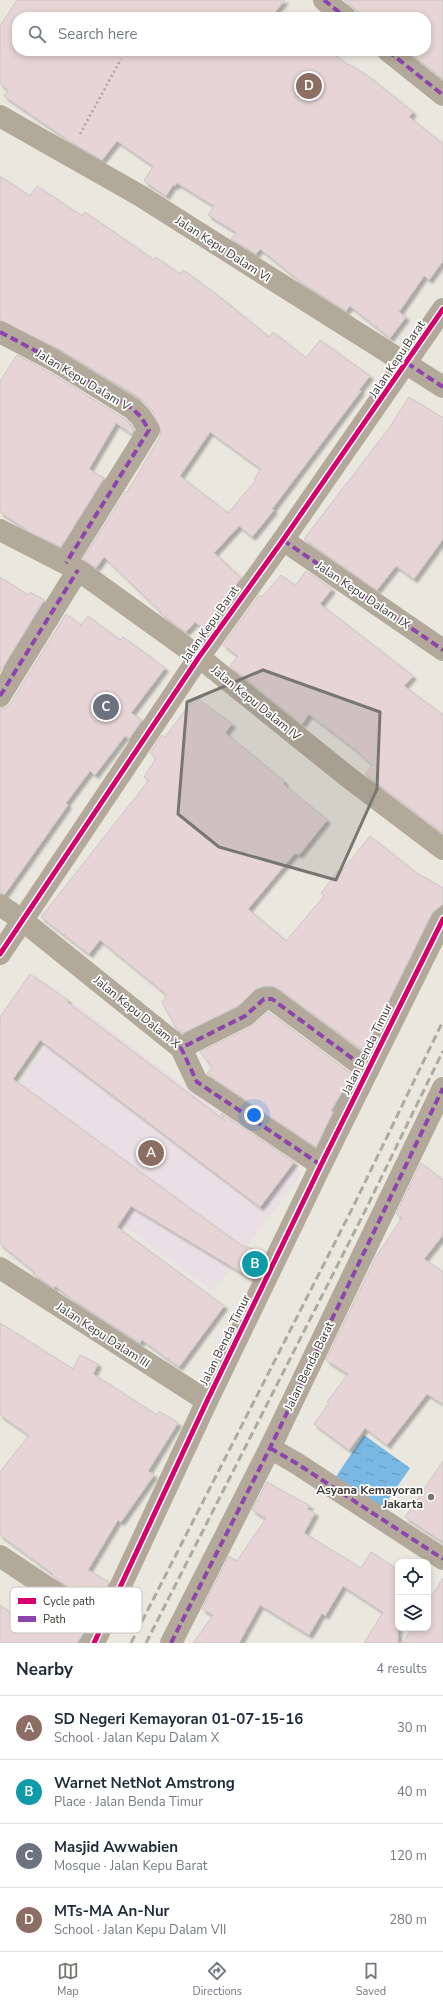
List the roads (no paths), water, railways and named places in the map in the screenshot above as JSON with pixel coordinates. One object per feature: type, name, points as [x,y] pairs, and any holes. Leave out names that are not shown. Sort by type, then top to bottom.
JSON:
[{"type":"street","points":[[324,0],[339,12]]},
{"type":"street","points":[[394,56],[443,95]]},
{"type":"street","name":"Jalan Kepu Dalam VI","points":[[0,116],[139,195],[344,326],[407,363],[443,387]]},
{"type":"street","name":"Jalan Kepu Barat","points":[[0,954],[199,657],[283,540],[443,309]]},
{"type":"street","name":"Jalan Kepu Dalam V","points":[[0,332],[55,361],[133,410],[141,417],[149,430],[72,566]]},
{"type":"street","name":"Jalan Kepu Dalam IV","points":[[0,530],[72,566],[199,657],[348,776],[443,849]]},
{"type":"street","name":"Jalan Kepu Dalam IX","points":[[283,540],[443,650]]},
{"type":"street","points":[[0,696],[72,566]]},
{"type":"street","name":"Jalan Kepu Dalam X","points":[[0,905],[22,920],[181,1048],[197,1082],[321,1165]]},
{"type":"street","name":"Jalan Benda Timur","points":[[121,1587],[207,1401],[321,1165],[443,919]]},
{"type":"street","points":[[181,1048],[245,1016],[264,999],[268,998],[272,999],[316,1030],[368,1070]]},
{"type":"street","name":"Jalan Benda Barat","points":[[171,1643],[270,1448],[443,1088]]},
{"type":"street","name":"Jalan Kepu Dalam III","points":[[0,1268],[207,1401]]},
{"type":"street","points":[[270,1448],[296,1463],[443,1558]]},
{"type":"street","points":[[0,1556],[39,1587]]},
{"type":"water","points":[[364,1435],[410,1468],[379,1513],[333,1481]]},
{"type":"railway","points":[[142,1621],[354,1205],[443,1021]]},
{"type":"railway","points":[[146,1643],[365,1211],[443,1051]]},
{"type":"railway","points":[[131,1643],[136,1633]]},
{"type":"place","name":"MTs-MA An-Nur","points":[[309,86]]},
{"type":"place","name":"Masjid Awwabien","points":[[106,707]]},
{"type":"place","name":"SD Negeri Kemayoran 01-07-15-16","points":[[151,1153]]},
{"type":"place","name":"Warnet NetNot Amstrong","points":[[255,1264]]},
{"type":"place","name":"Asyana Kemayoran Jakarta","points":[[431,1497]]}]
